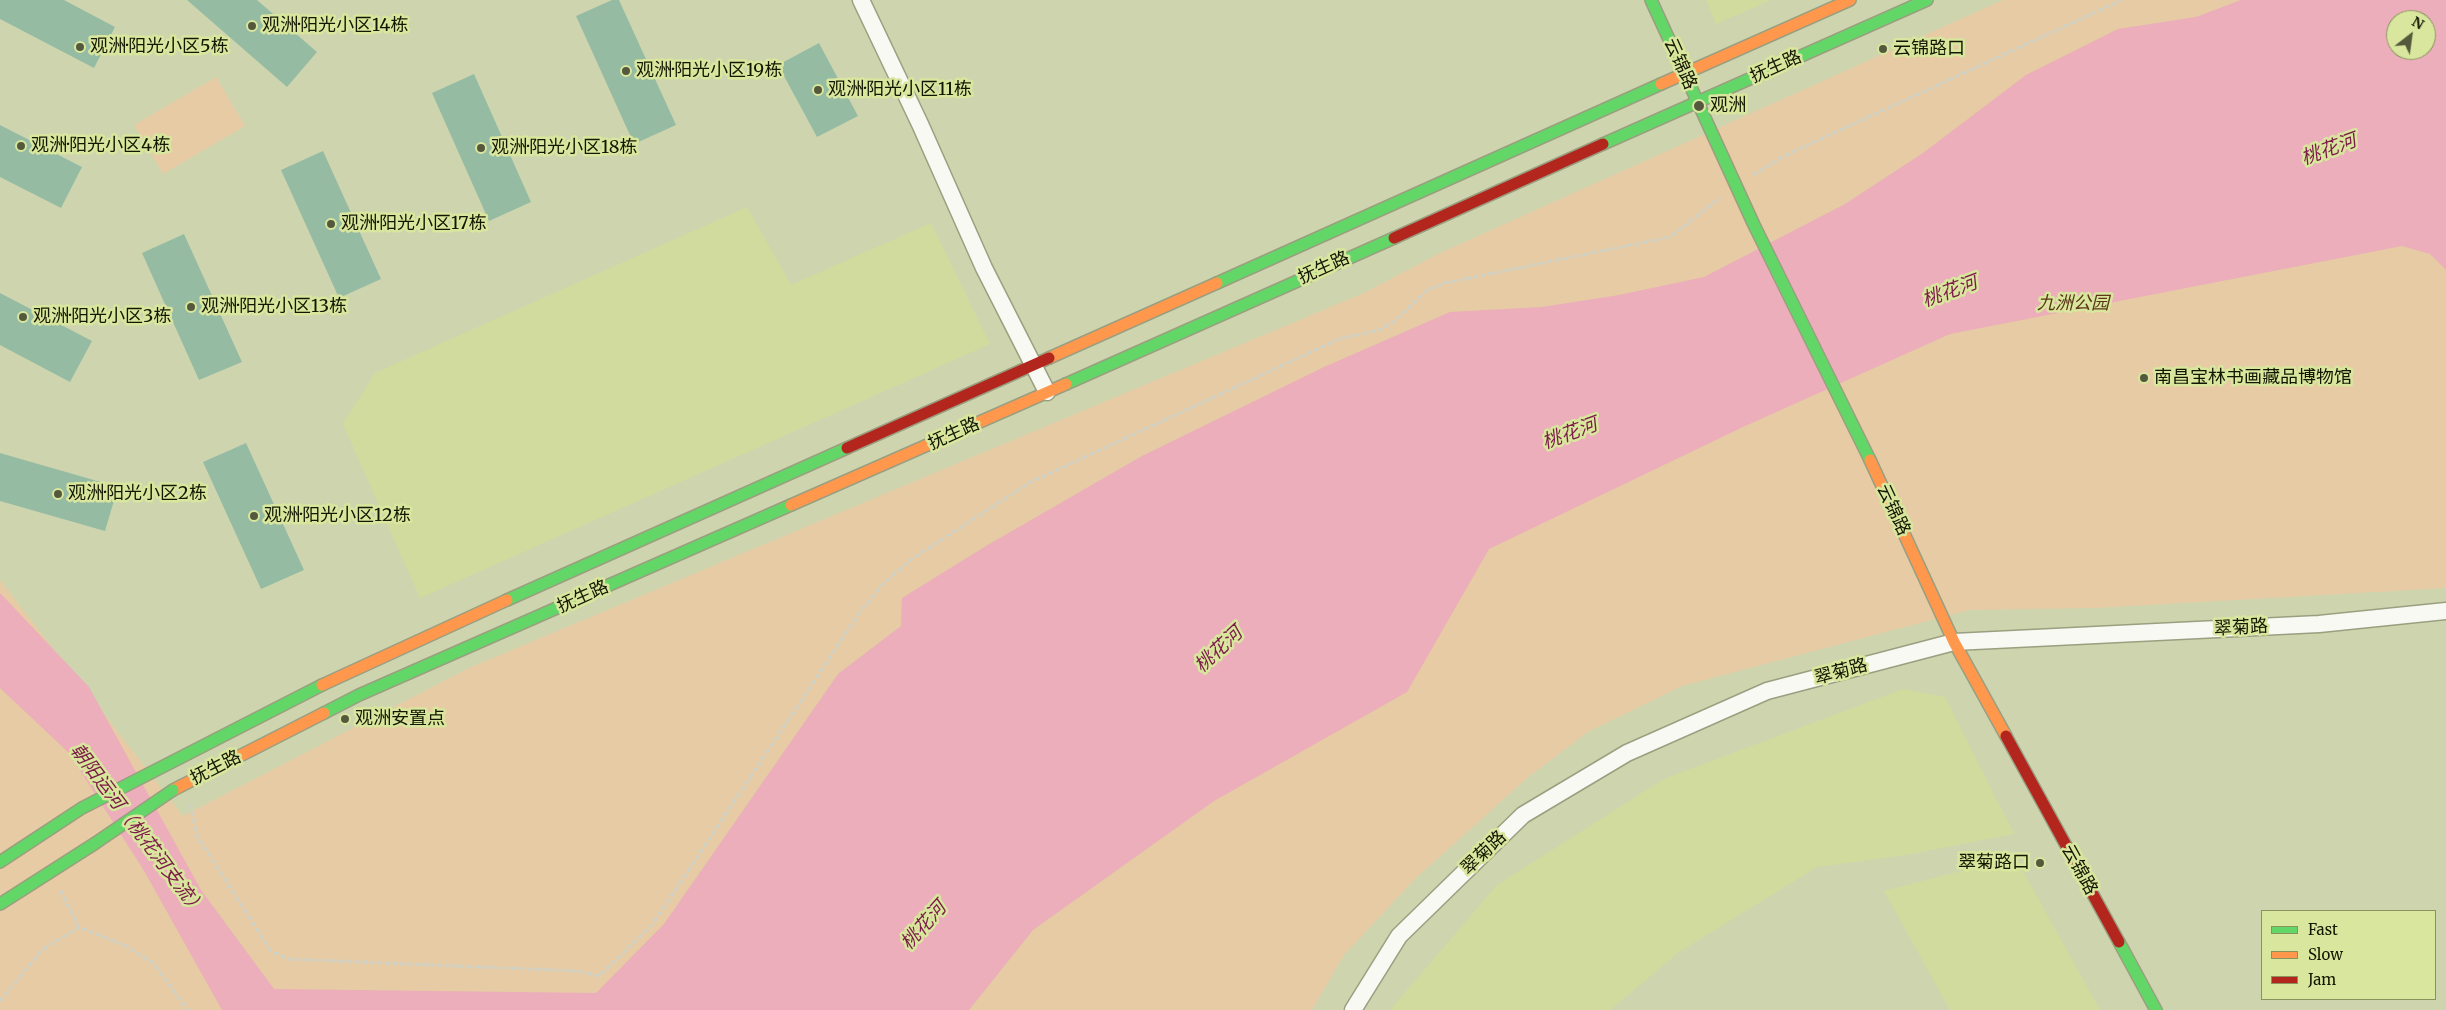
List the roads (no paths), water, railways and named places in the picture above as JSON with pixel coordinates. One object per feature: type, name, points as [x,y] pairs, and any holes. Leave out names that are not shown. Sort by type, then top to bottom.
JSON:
[{"type":"main road","name":"云锦路","points":[[1651,0],[1754,225],[1884,489],[1954,642],[2156,1010]]},
{"type":"main road","name":"抚生路","points":[[0,862],[82,808],[362,664],[1850,0]]},
{"type":"main road","name":"抚生路","points":[[0,904],[94,844],[173,790],[359,694],[1047,392],[1927,0]]},
{"type":"street","points":[[861,0],[920,124],[984,268],[1047,392]]},
{"type":"street","name":"翠菊路","points":[[1354,1010],[1399,936],[1523,815],[1627,753],[1767,691],[1954,642],[2319,624],[2446,611]]},
{"type":"water","points":[[2241,0],[2446,0],[2446,270],[2430,254],[2402,246],[1950,334],[1743,427],[1489,549],[1407,692],[1214,801],[1033,930],[969,1010],[222,1010],[143,869],[69,753],[0,688],[0,593],[89,687],[201,890],[274,989],[596,993],[664,924],[838,674],[901,626],[902,598],[986,546],[1142,456],[1324,367],[1450,312],[1542,307],[1619,295],[1704,277],[1845,204],[1923,153],[2026,75],[2118,29],[2196,17]]},
{"type":"place","name":"观洲·阳光小区14栋","points":[[252,26]]},
{"type":"place","name":"观洲·阳光小区5栋","points":[[80,47]]},
{"type":"place","name":"云锦路口","points":[[1883,49]]},
{"type":"place","name":"观洲·阳光小区19栋","points":[[626,71]]},
{"type":"place","name":"观洲·阳光小区11栋","points":[[818,90]]},
{"type":"place","name":"观洲","points":[[1699,106]]},
{"type":"place","name":"观洲·阳光小区4栋","points":[[21,146]]},
{"type":"place","name":"观洲·阳光小区18栋","points":[[481,148]]},
{"type":"place","name":"观洲·阳光小区17栋","points":[[331,224]]},
{"type":"place","name":"观洲·阳光小区13栋","points":[[191,307]]},
{"type":"place","name":"观洲·阳光小区3栋","points":[[23,317]]},
{"type":"place","name":"南昌宝林书画藏品博物馆","points":[[2144,378]]},
{"type":"place","name":"观洲·阳光小区2栋","points":[[58,494]]},
{"type":"place","name":"观洲·阳光小区12栋","points":[[254,516]]},
{"type":"place","name":"观洲安置点","points":[[345,719]]},
{"type":"place","name":"翠菊路口","points":[[2040,863]]},
{"type":"water label","name":"桃花河","points":[[2329,150]]},
{"type":"water label","name":"桃花河","points":[[1950,292]]},
{"type":"water label","name":"桃花河","points":[[1570,434]]},
{"type":"water label","name":"桃花河","points":[[1219,650]]},
{"type":"water label","name":"朝阳运河（桃花河支流）","points":[[137,830]]},
{"type":"water label","name":"桃花河","points":[[924,926]]},
{"type":"park label","name":"九洲公园","points":[[2073,304]]}]
